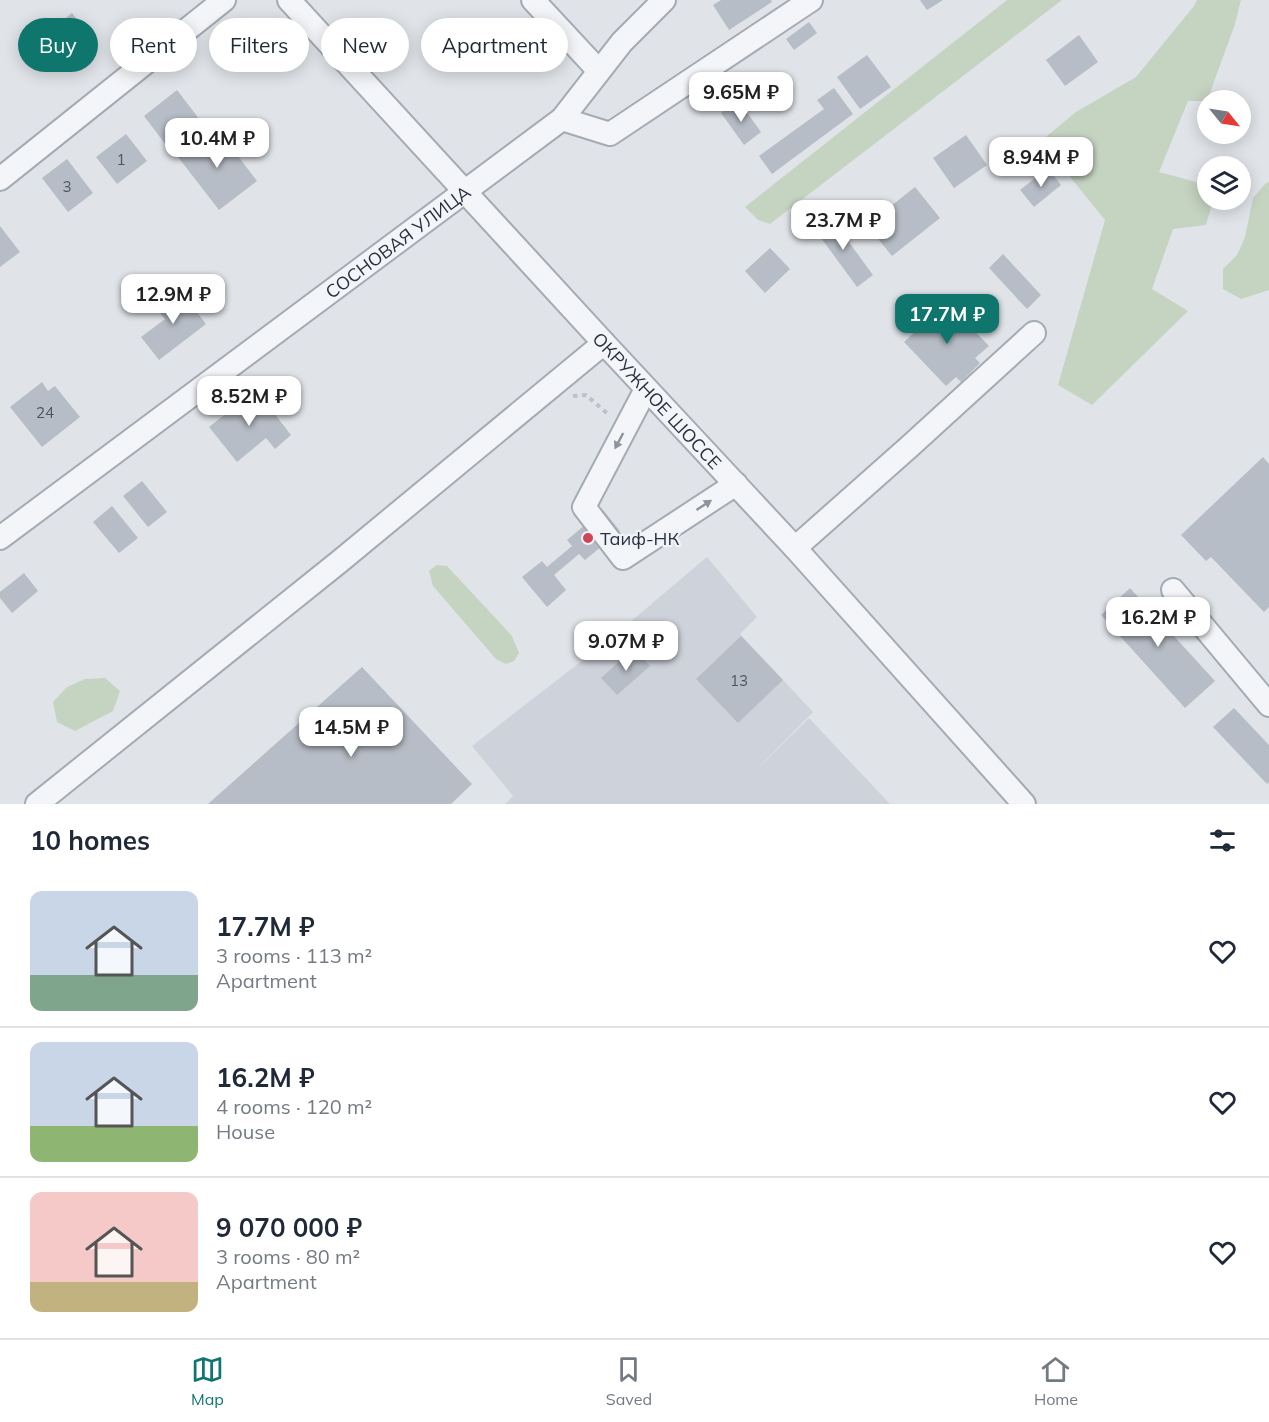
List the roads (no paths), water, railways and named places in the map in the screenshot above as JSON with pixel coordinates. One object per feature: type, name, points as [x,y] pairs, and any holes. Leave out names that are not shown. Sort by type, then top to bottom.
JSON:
[{"type":"street","points":[[0,179],[224,0]]},
{"type":"street","name":"ОКРУЖНОЕ ШОССЕ","points":[[289,0],[604,344],[795,548],[1024,804]]},
{"type":"street","points":[[533,0],[599,71]]},
{"type":"street","name":"СОСНОВАЯ УЛИЦА","points":[[0,538],[562,119],[622,42],[664,0]]},
{"type":"street","points":[[562,119],[610,134],[811,0]]},
{"type":"street","points":[[795,548],[1034,333]]},
{"type":"street","points":[[37,804],[339,562],[604,344]]},
{"type":"street","points":[[646,389],[584,507],[623,558],[736,484]]},
{"type":"street","points":[[1173,591],[1269,705]]},
{"type":"place","name":"Таиф-НК","points":[[588,538]]}]
